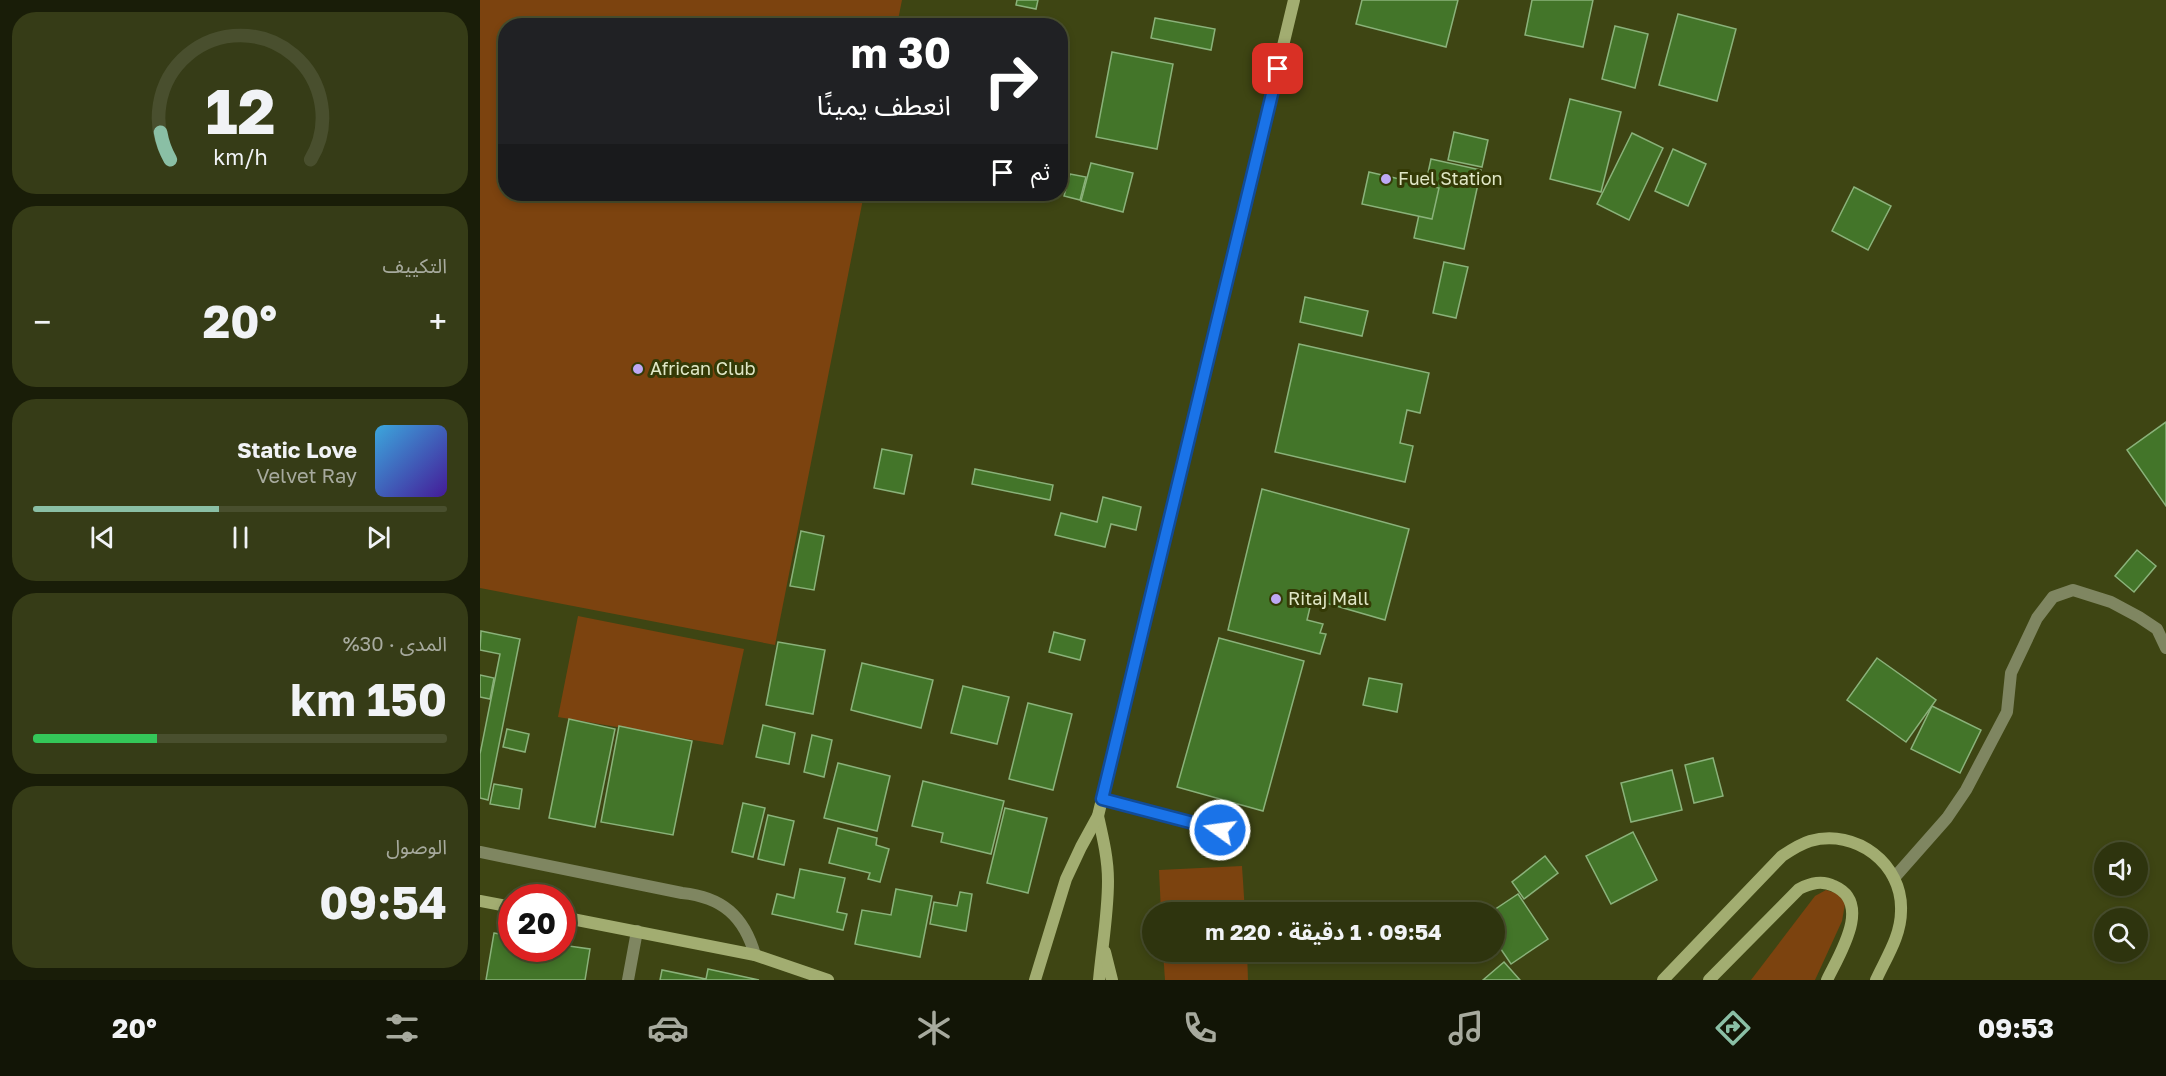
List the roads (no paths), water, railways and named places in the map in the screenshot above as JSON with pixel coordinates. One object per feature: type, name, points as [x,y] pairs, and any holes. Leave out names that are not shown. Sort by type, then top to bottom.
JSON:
[{"type":"main road","points":[[1035,980],[1066,879],[1098,816],[1294,0]]},
{"type":"main road","points":[[1098,816],[1105,848],[1108,879],[1107,912],[1099,980]]},
{"type":"main road","points":[[1663,980],[1782,856],[1796,846],[1811,840],[1827,838],[1844,839],[1859,844],[1874,853],[1894,878],[1900,894],[1900,926],[1876,980]]},
{"type":"main road","points":[[1709,980],[1799,889],[1819,882],[1839,888],[1852,904],[1853,915],[1852,926],[1827,980]]},
{"type":"main road","points":[[480,901],[498,904]]},
{"type":"main road","points":[[576,920],[755,955],[828,980]]},
{"type":"main road","points":[[1102,944],[1112,980]]},
{"type":"main road","points":[[1026,980],[1039,967]]},
{"type":"street","points":[[1894,878],[1947,818],[1966,790],[2007,712],[2011,673],[2037,618],[2053,597],[2073,590],[2111,602],[2157,629],[2166,648]]},
{"type":"street","points":[[1102,799],[1220,830]]},
{"type":"street","points":[[480,852],[682,893],[697,894],[712,899],[725,907],[741,922],[755,955]]},
{"type":"street","points":[[628,980],[637,931]]},
{"type":"place","name":"Fuel Station","points":[[1386,179]]},
{"type":"place","name":"African Club","points":[[638,369]]},
{"type":"place","name":"Ritaj Mall","points":[[1276,599]]}]
